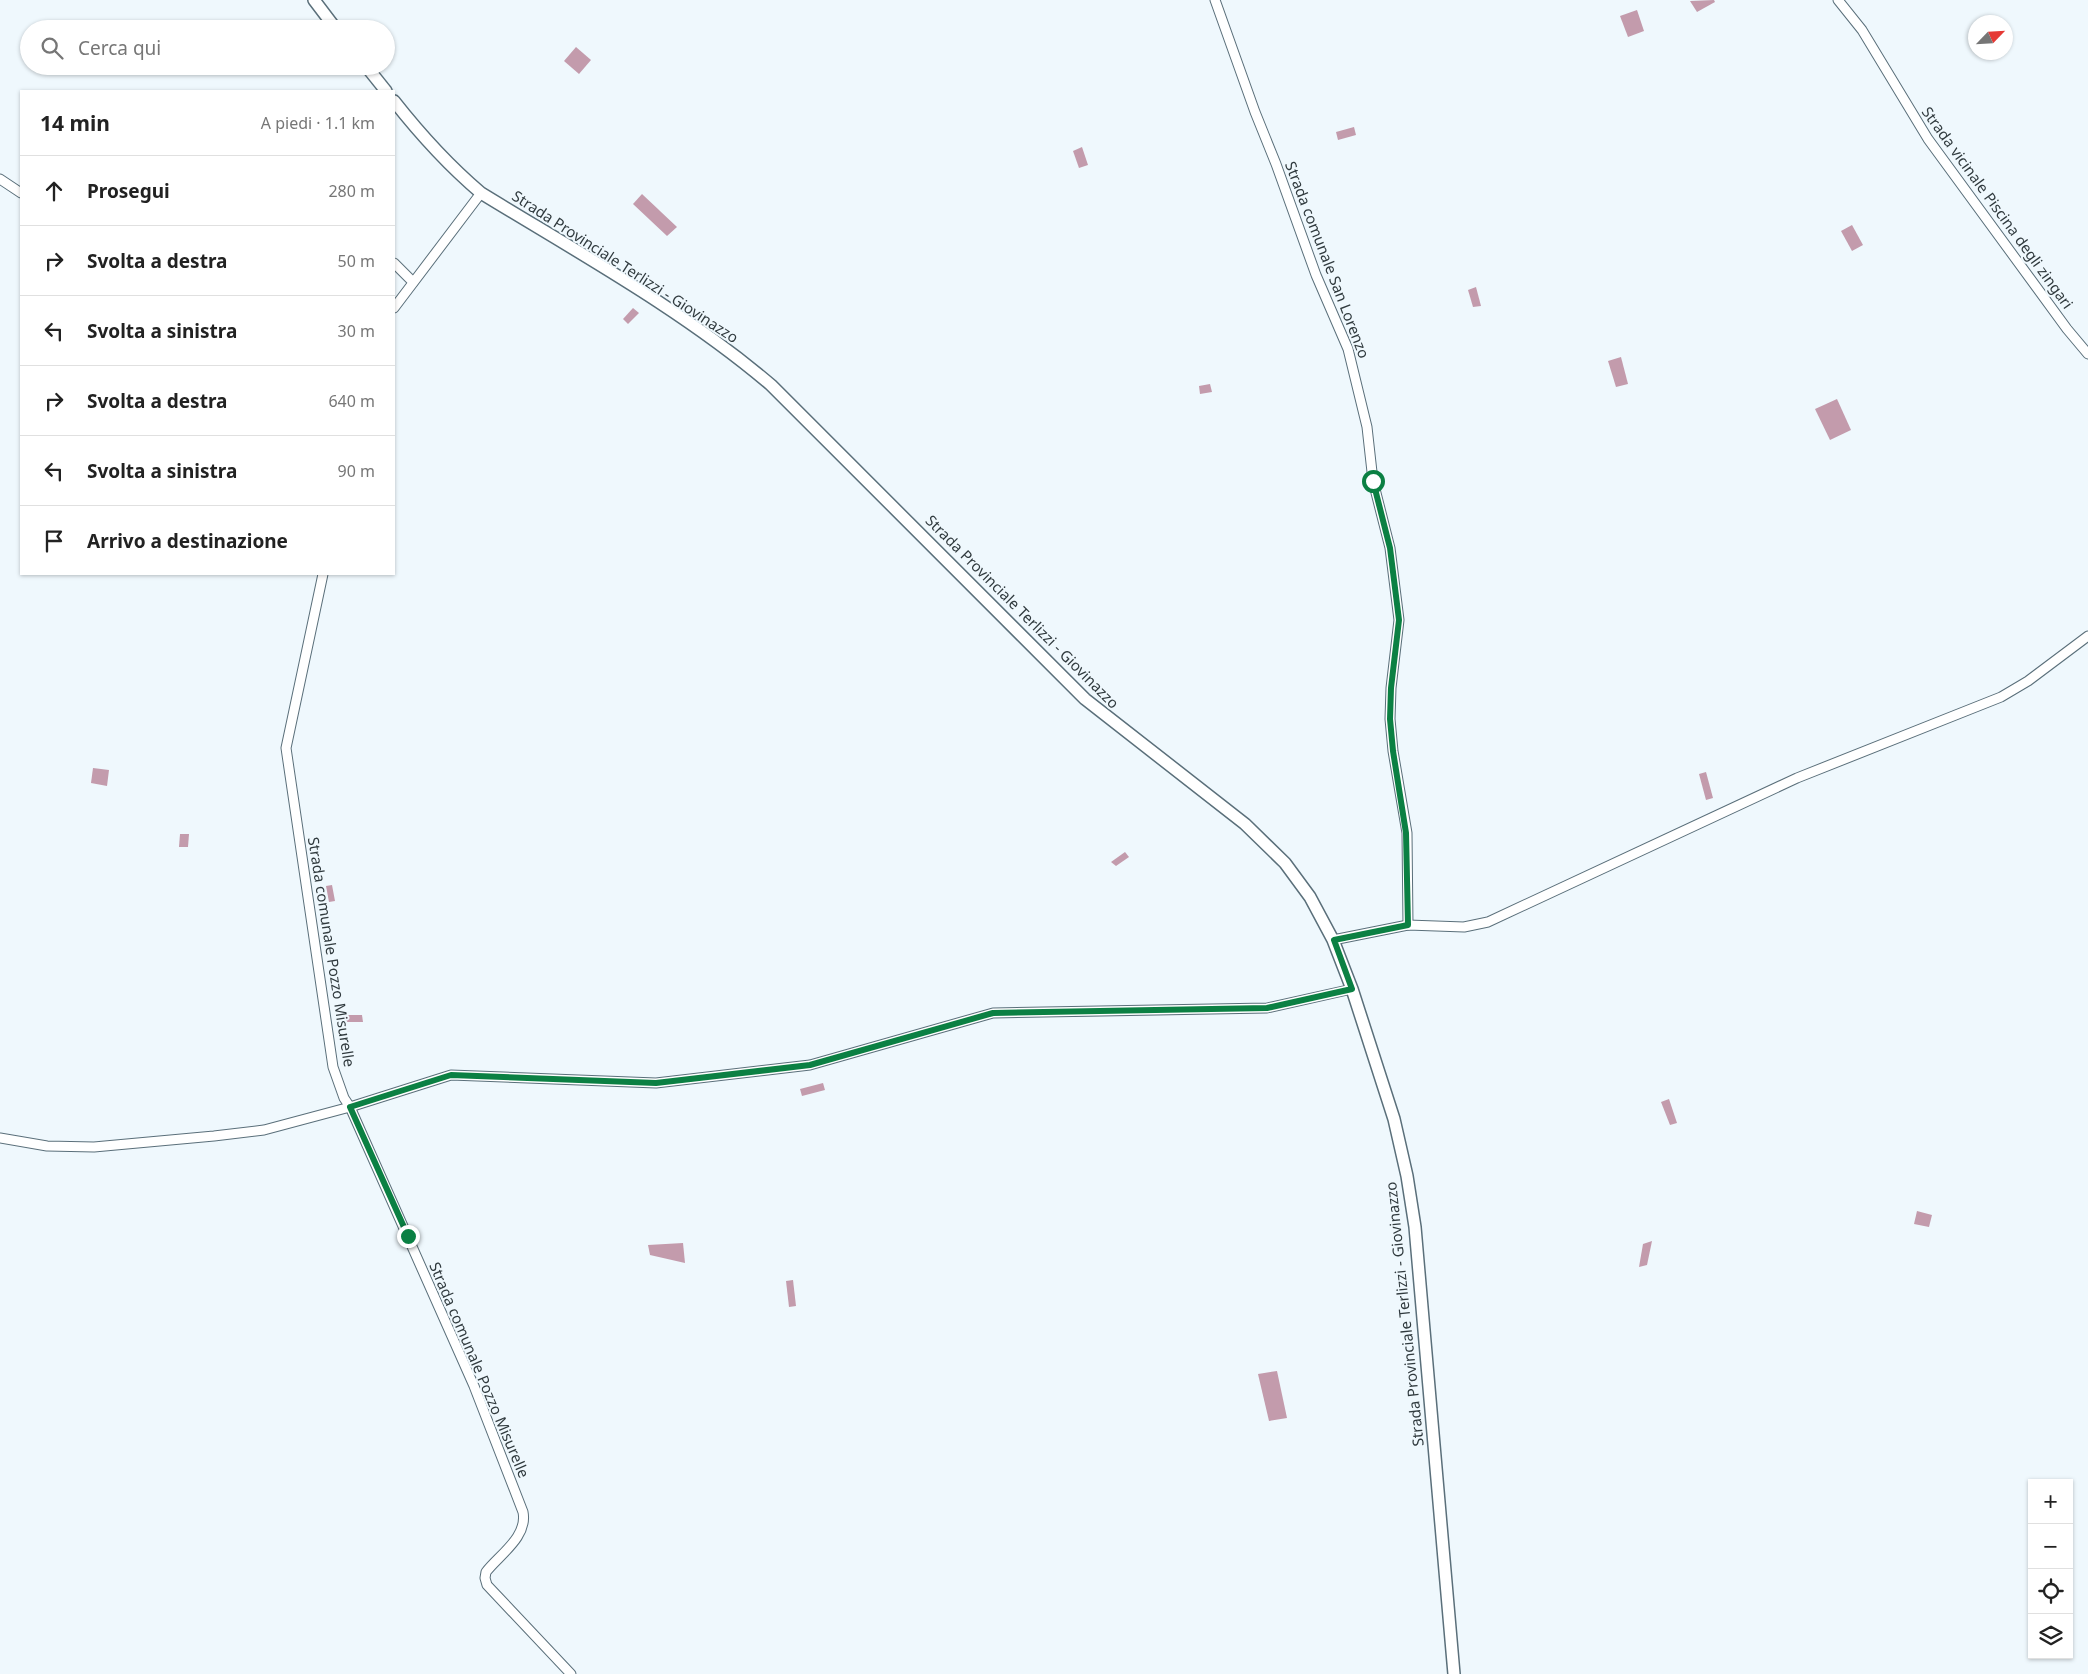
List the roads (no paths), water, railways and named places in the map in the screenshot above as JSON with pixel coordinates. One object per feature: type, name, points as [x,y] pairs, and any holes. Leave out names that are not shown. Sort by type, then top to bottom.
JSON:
[{"type":"main road","points":[[314,0],[329,20]]},
{"type":"main road","points":[[373,75],[385,90]]},
{"type":"main road","name":"Strada Provinciale Terlizzi - Giovinazzo","points":[[395,102],[415,128],[458,174],[481,193],[644,294],[738,357],[771,385],[1085,699],[1245,824],[1284,863],[1310,897],[1334,940],[1352,989],[1394,1119],[1407,1176],[1414,1218],[1454,1674]]},
{"type":"street","name":"Strada comunale San Lorenzo","points":[[1216,0],[1255,112],[1316,275],[1348,349],[1367,427],[1373,481],[1390,548],[1399,620],[1391,688],[1390,719],[1406,833],[1408,925]]},
{"type":"street","name":"Strada vicinale Piscina degli zingari","points":[[1838,0],[1862,30],[1928,139],[2067,329],[2088,354]]},
{"type":"street","points":[[0,179],[20,193]]},
{"type":"street","points":[[395,307],[481,193]]},
{"type":"street","points":[[395,264],[413,282]]},
{"type":"street","name":"Strada comunale Pozzo Misurelle","points":[[323,575],[286,748],[333,1067],[344,1098],[350,1107],[474,1386],[523,1512],[524,1522],[518,1535],[486,1572],[487,1585],[570,1674]]},
{"type":"street","points":[[1334,940],[1408,925],[1464,927],[1488,922],[1797,778],[2001,697],[2028,681],[2088,636]]},
{"type":"street","points":[[0,1138],[47,1146],[94,1146],[214,1136],[264,1130],[350,1107],[451,1075],[656,1083],[810,1065],[993,1013],[1267,1008],[1352,989]]}]
